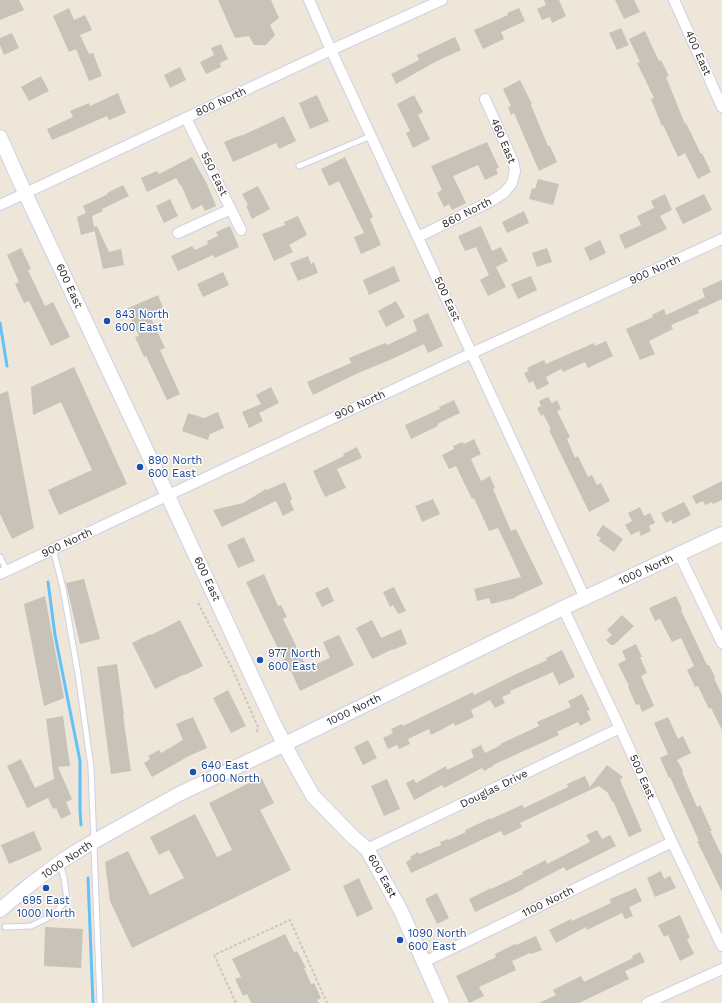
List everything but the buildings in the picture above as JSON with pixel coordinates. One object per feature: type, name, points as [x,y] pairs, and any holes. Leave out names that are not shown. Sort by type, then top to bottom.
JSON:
[{"type":"street","name":"500 East","points":[[309,0],[585,598]]},
{"type":"street","name":"800 North","points":[[0,205],[331,50],[442,0]]},
{"type":"street","name":"400 East","points":[[674,0],[722,107]]},
{"type":"street","name":"460 East","points":[[485,99],[514,161],[515,171],[512,183]]},
{"type":"street","name":"550 East","points":[[186,118],[241,230]]},
{"type":"street","name":"600 East","points":[[0,137],[274,724],[313,796],[367,849],[401,911],[442,1003]]},
{"type":"street","name":"860 North","points":[[418,237],[493,200],[505,192],[512,183]]},
{"type":"street","points":[[178,233],[231,208]]},
{"type":"street","name":"900 North","points":[[3,572],[472,353],[722,239]]},
{"type":"street","name":"1000 North","points":[[0,910],[60,862],[94,841],[179,794],[285,744],[563,608],[722,534]]},
{"type":"street","points":[[679,554],[722,643]]},
{"type":"street","name":"500 East","points":[[563,608],[722,946]]},
{"type":"street","name":"Douglas Drive","points":[[367,849],[620,728]]},
{"type":"street","name":"1100 North","points":[[424,962],[672,842]]},
{"type":"street","points":[[648,1003],[722,969]]},
{"type":"lane","points":[[299,166],[371,136]]},
{"type":"lane","points":[[53,549],[78,674],[91,767],[96,862],[100,1003]]},
{"type":"lane","points":[[0,557],[3,572]]},
{"type":"lane","points":[[5,927],[32,926],[52,916],[67,900],[60,862]]},
{"type":"path","points":[[198,603],[232,668],[258,727],[257,733]]},
{"type":"path","points":[[236,1003],[214,955],[290,920],[327,1003]]},
{"type":"waterway","points":[[0,323],[7,366]]},
{"type":"waterway","points":[[48,582],[55,635],[80,761],[81,825]]},
{"type":"waterway","points":[[88,878],[93,1003]]},
{"type":"place","name":"843 North 600 East","points":[[107,321]]},
{"type":"place","name":"890 North 600 East","points":[[140,467]]},
{"type":"place","name":"977 North 600 East","points":[[260,660]]},
{"type":"place","name":"640 East 1000 North","points":[[193,772]]},
{"type":"place","name":"695 East 1000 North","points":[[46,888]]},
{"type":"place","name":"1090 North 600 East","points":[[400,940]]}]
